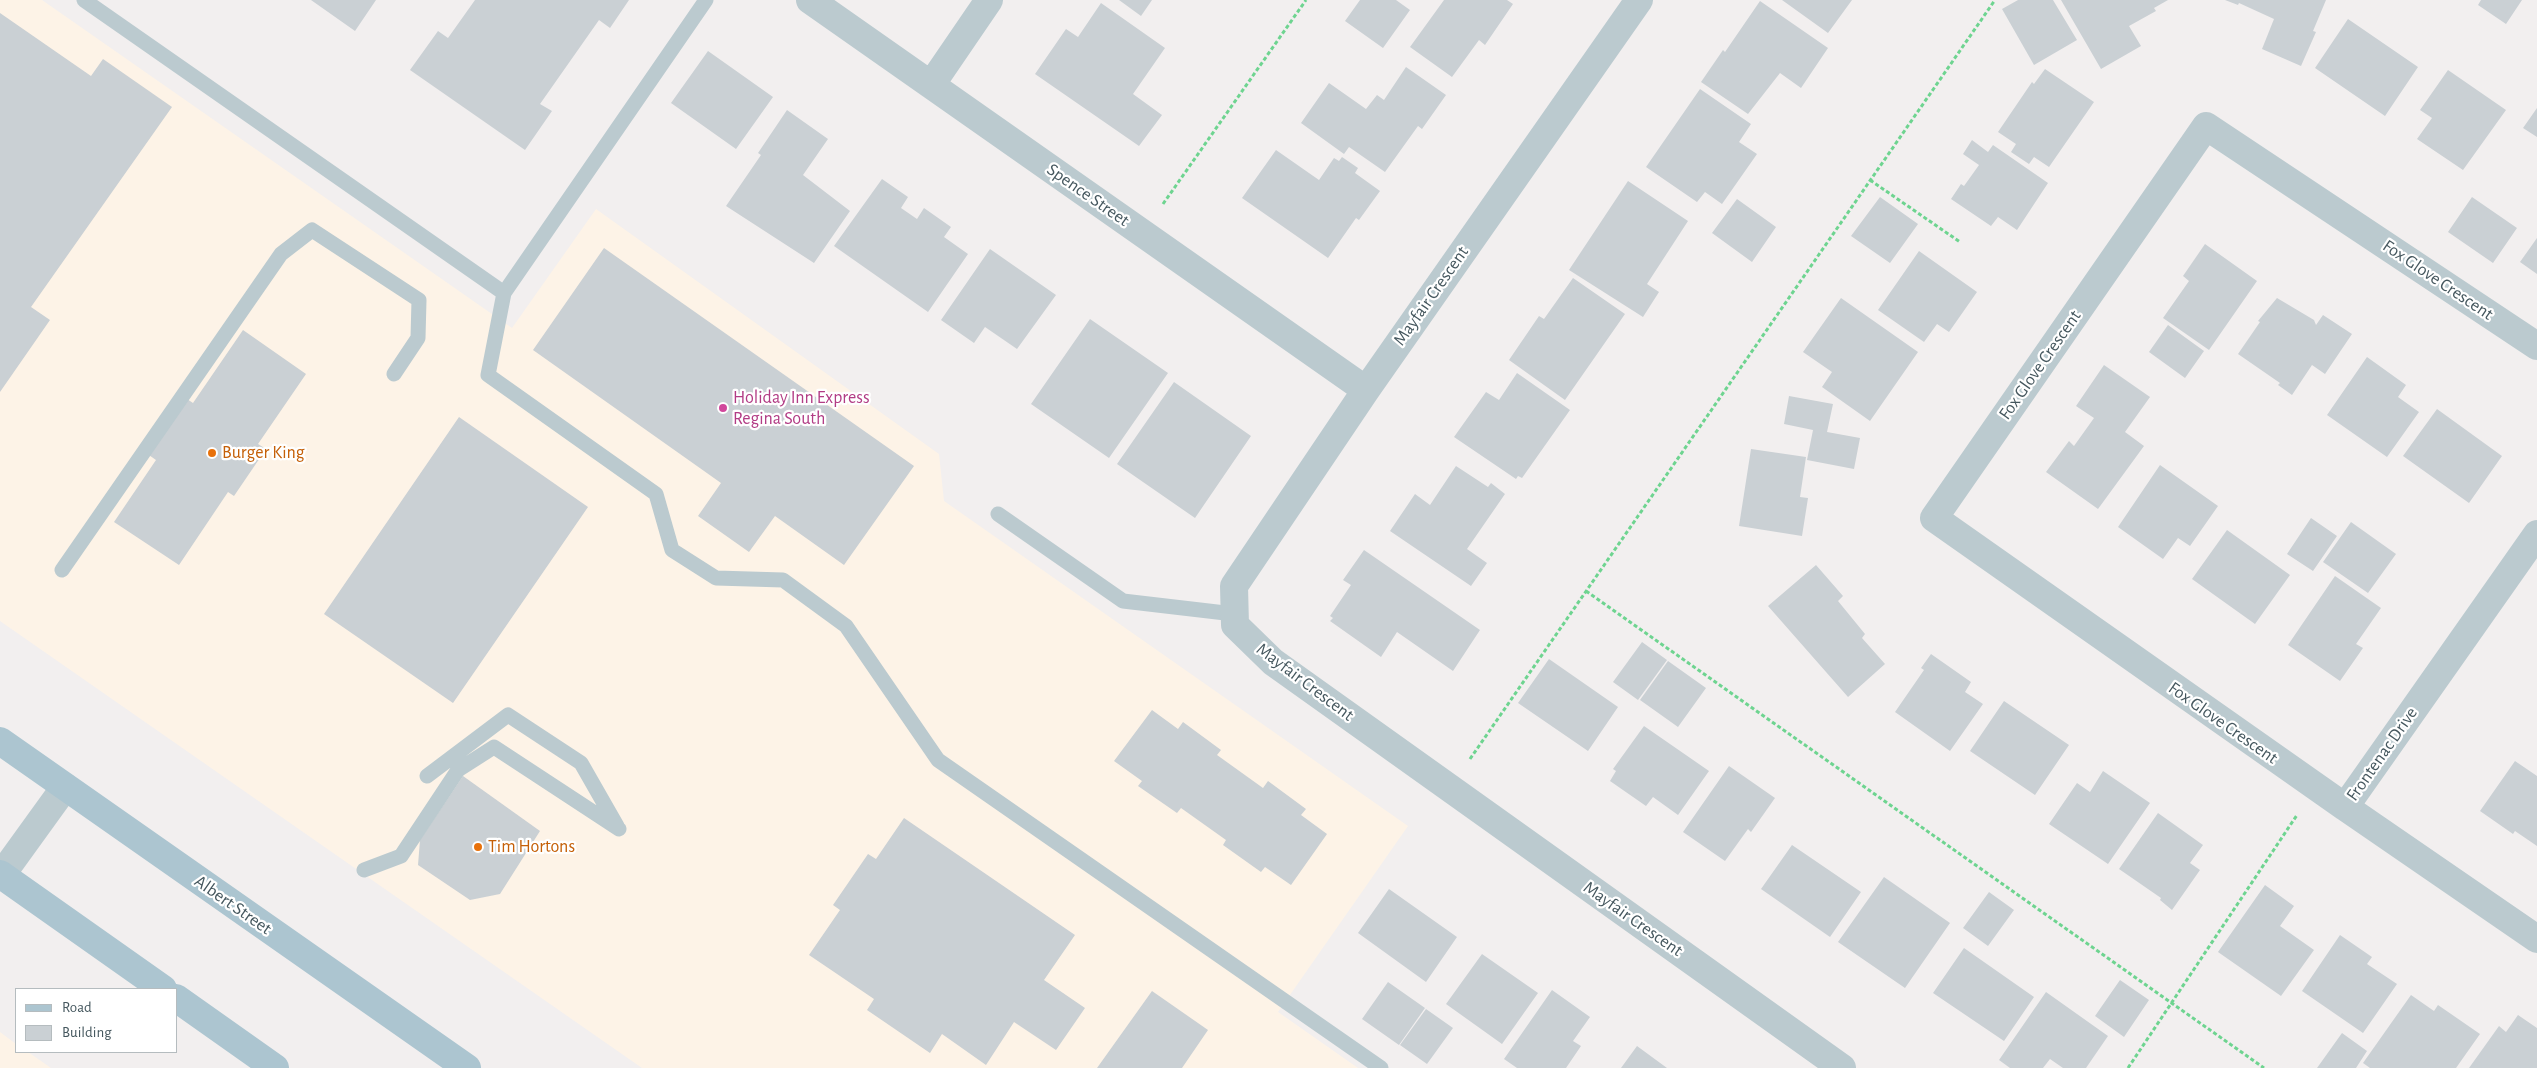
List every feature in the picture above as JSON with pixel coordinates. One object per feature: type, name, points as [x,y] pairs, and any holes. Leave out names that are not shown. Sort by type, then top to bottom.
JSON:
[{"type":"main road","name":"Albert Street","points":[[0,741],[467,1068]]},
{"type":"main road","points":[[0,875],[162,988]]},
{"type":"main road","points":[[178,999],[275,1068]]},
{"type":"street","name":"Spence Street","points":[[810,0],[844,10],[931,85],[1366,390]]},
{"type":"street","points":[[931,85],[989,0]]},
{"type":"street","name":"Mayfair Crescent","points":[[1638,0],[1366,390],[1234,586],[1235,625],[1273,662],[1842,1068]]},
{"type":"street","name":"Fox Glove Crescent","points":[[2345,807],[2315,788],[1934,518],[2206,126],[2537,346]]},
{"type":"street","name":"Frontenac Drive","points":[[2537,534],[2345,807],[2537,938]]},
{"type":"street","points":[[0,875],[65,787]]},
{"type":"lane","points":[[84,0],[504,292]]},
{"type":"lane","points":[[706,0],[504,292],[488,375],[656,494],[672,550],[716,578],[783,580],[846,626],[938,760],[1382,1068]]},
{"type":"lane","points":[[62,570],[281,254],[312,230],[419,300],[418,338],[394,374]]},
{"type":"lane","points":[[998,514],[1123,601],[1234,614]]},
{"type":"lane","points":[[364,870],[401,856],[458,770],[494,747],[619,829],[581,763],[508,715],[427,776]]},
{"type":"path","points":[[1142,233],[1306,0]]},
{"type":"path","points":[[1450,788],[1996,0]]},
{"type":"path","points":[[1870,180],[1960,242]]},
{"type":"path","points":[[1586,591],[2264,1068]]},
{"type":"path","points":[[2128,1068],[2315,788]]},
{"type":"shaded area","points":[[0,0],[42,0],[512,328],[596,209],[939,454],[944,501],[1408,826],[1278,1012],[1358,1068],[642,1068],[0,621]]},
{"type":"shaded area","points":[[0,1032],[15,1043],[15,1053],[29,1053],[51,1068],[0,1068]]},
{"type":"building","points":[[311,0],[376,0],[355,31]]},
{"type":"building","points":[[475,0],[629,0],[610,28],[599,20],[540,104],[552,111],[525,150],[410,70],[438,31],[448,38]]},
{"type":"building","points":[[1119,0],[1152,0],[1141,16]]},
{"type":"building","points":[[1360,0],[1396,0],[1410,10],[1383,48],[1345,21]]},
{"type":"building","points":[[1444,0],[1507,0],[1513,4],[1485,45],[1479,40],[1452,77],[1410,47]]},
{"type":"building","points":[[1782,0],[1852,0],[1828,33]]},
{"type":"building","points":[[2018,0],[2053,0],[2077,40],[2034,65],[2002,9]]},
{"type":"building","points":[[2061,0],[2168,0],[2154,8],[2156,11],[2129,26],[2141,46],[2101,69]]},
{"type":"building","points":[[2225,0],[2326,0],[2313,31],[2316,32],[2301,66],[2262,49],[2274,19],[2239,3],[2238,5]]},
{"type":"building","points":[[2481,0],[2522,0],[2506,24],[2478,5]]},
{"type":"building","points":[[1760,1],[1828,48],[1801,88],[1780,73],[1748,114],[1701,82],[1723,50],[1725,52]]},
{"type":"building","points":[[1101,3],[1165,48],[1133,94],[1162,115],[1139,146],[1035,74],[1066,29],[1078,37]]},
{"type":"building","points":[[0,13],[91,76],[103,59],[172,107],[31,307],[50,320],[0,392]]},
{"type":"building","points":[[2348,19],[2418,67],[2385,116],[2315,68]]},
{"type":"building","points":[[708,51],[773,97],[736,149],[671,103]]},
{"type":"building","points":[[1406,67],[1446,95],[1422,129],[1418,126],[1385,172],[1349,147],[1344,154],[1301,123],[1329,83],[1366,109],[1377,95],[1384,100]]},
{"type":"building","points":[[2045,69],[2094,102],[2049,167],[2034,157],[2029,164],[2011,152],[2016,144],[1998,132],[2032,82],[2034,84]]},
{"type":"building","points":[[2448,70],[2506,110],[2463,170],[2417,139],[2432,118],[2420,110]]},
{"type":"building","points":[[1700,89],[1751,124],[1739,142],[1757,154],[1722,204],[1705,192],[1697,202],[1646,167]]},
{"type":"building","points":[[2537,108],[2537,137],[2523,128]]},
{"type":"building","points":[[787,110],[828,139],[803,175],[850,211],[814,263],[726,206],[761,155],[758,153]]},
{"type":"building","points":[[1972,140],[1988,152],[1993,145],[2048,183],[2017,230],[1998,217],[1991,226],[1951,199],[1961,184],[1964,186],[1979,165],[1963,154]]},
{"type":"building","points":[[1276,150],[1319,180],[1334,158],[1339,161],[1342,157],[1358,168],[1355,173],[1380,191],[1359,220],[1356,218],[1328,258],[1242,198]]},
{"type":"building","points":[[882,179],[908,197],[901,208],[917,219],[924,208],[951,227],[944,237],[968,254],[928,312],[834,246]]},
{"type":"building","points":[[1628,181],[1688,221],[1647,284],[1659,292],[1643,317],[1569,270]]},
{"type":"building","points":[[1880,197],[1918,224],[1890,263],[1851,236]]},
{"type":"building","points":[[2472,197],[2517,228],[2493,263],[2448,232]]},
{"type":"building","points":[[1737,199],[1776,227],[1752,262],[1712,233]]},
{"type":"building","points":[[2537,238],[2537,274],[2520,262]]},
{"type":"building","points":[[2205,244],[2257,281],[2209,350],[2163,318],[2189,281],[2183,276]]},
{"type":"building","name":"Holiday Inn Express Regina South","points":[[604,248],[914,466],[844,565],[775,516],[749,552],[698,516],[721,483],[533,350]]},
{"type":"building","points":[[990,249],[1056,295],[1017,349],[985,327],[974,343],[941,320]]},
{"type":"building","points":[[1919,251],[1977,292],[1949,332],[1937,324],[1924,342],[1878,310]]},
{"type":"building","points":[[1573,278],[1625,314],[1565,400],[1509,360],[1539,316],[1544,319]]},
{"type":"building","points":[[1841,298],[1918,352],[1870,421],[1822,387],[1832,372],[1803,352]]},
{"type":"building","points":[[2277,298],[2314,320],[2316,325],[2323,315],[2352,334],[2325,374],[2312,365],[2292,395],[2278,385],[2280,383],[2238,354],[2260,322],[2258,321]]},
{"type":"building","points":[[1090,319],[1168,373],[1109,458],[1031,404]]},
{"type":"building","points":[[2168,325],[2204,351],[2185,378],[2149,352]]},
{"type":"building","points":[[243,330],[306,374],[258,444],[266,449],[234,496],[228,492],[179,565],[114,522],[156,460],[146,453],[184,397],[193,403]]},
{"type":"building","points":[[2367,357],[2406,385],[2398,397],[2419,412],[2387,457],[2327,415]]},
{"type":"building","points":[[2104,365],[2150,397],[2125,432],[2144,446],[2098,509],[2046,472],[2069,441],[2074,446],[2094,418],[2076,406]]},
{"type":"building","points":[[1517,373],[1570,410],[1522,478],[1518,476],[1516,479],[1454,437],[1486,392],[1499,400]]},
{"type":"building","points":[[1174,382],[1251,436],[1195,518],[1117,464]]},
{"type":"building","points":[[1789,396],[1833,404],[1827,432],[1860,438],[1854,469],[1807,460],[1813,430],[1784,424]]},
{"type":"building","points":[[2437,409],[2502,456],[2469,503],[2403,456]]},
{"type":"building","points":[[459,417],[588,507],[453,703],[324,614]]},
{"type":"building","points":[[1751,449],[1806,457],[1800,497],[1808,498],[1802,536],[1739,526]]},
{"type":"building","points":[[2160,465],[2218,506],[2190,546],[2178,538],[2163,559],[2118,527]]},
{"type":"building","points":[[1456,466],[1488,487],[1491,483],[1505,494],[1467,549],[1487,563],[1471,586],[1390,531],[1415,494],[1430,505]]},
{"type":"building","points":[[2311,518],[2337,536],[2313,571],[2287,554]]},
{"type":"building","points":[[2351,522],[2396,554],[2368,593],[2323,562]]},
{"type":"building","points":[[2227,530],[2290,575],[2255,624],[2192,579]]},
{"type":"building","points":[[1364,550],[1480,630],[1453,671],[1397,632],[1381,657],[1330,621],[1333,618],[1330,616],[1351,585],[1343,580]]},
{"type":"building","points":[[1816,565],[1843,596],[1838,601],[1865,634],[1862,638],[1885,664],[1848,697],[1768,606]]},
{"type":"building","points":[[2335,576],[2381,608],[2356,644],[2363,648],[2340,681],[2288,645]]},
{"type":"building","points":[[1642,642],[1667,660],[1638,700],[1613,682]]},
{"type":"building","points":[[1931,654],[1971,682],[1965,692],[1983,704],[1950,751],[1895,712],[1924,670],[1921,668]]},
{"type":"building","points":[[1549,659],[1618,707],[1588,751],[1518,703]]},
{"type":"building","points":[[1668,661],[1706,688],[1678,727],[1640,700]]},
{"type":"building","points":[[2004,701],[2069,745],[2035,795],[1970,751]]},
{"type":"building","points":[[1152,710],[1178,729],[1183,722],[1221,750],[1217,755],[1263,788],[1268,781],[1306,809],[1301,815],[1327,834],[1291,885],[1265,867],[1261,872],[1223,845],[1226,840],[1181,808],[1177,813],[1138,786],[1142,781],[1114,761]]},
{"type":"building","points":[[1644,726],[1709,771],[1678,815],[1653,797],[1646,806],[1610,781],[1616,771],[1613,769]]},
{"type":"building","points":[[2515,761],[2537,776],[2537,846],[2515,831],[2513,834],[2480,811]]},
{"type":"building","points":[[1729,766],[1775,798],[1751,832],[1748,829],[1725,861],[1683,832]]},
{"type":"building","points":[[2103,771],[2150,803],[2108,864],[2049,824],[2077,783],[2090,792]]},
{"type":"building","points":[[463,776],[540,831],[500,894],[470,900],[418,865],[420,840]]},
{"type":"building","points":[[2158,813],[2203,845],[2190,863],[2200,870],[2172,910],[2160,900],[2161,898],[2119,869]]},
{"type":"building","points":[[904,818],[1075,935],[1044,980],[1085,1008],[1056,1050],[1014,1022],[986,1065],[942,1034],[930,1053],[867,1010],[874,999],[809,955],[840,910],[833,905],[868,854],[876,859]]},
{"type":"building","points":[[1792,845],[1861,892],[1830,937],[1761,889]]},
{"type":"building","points":[[1884,877],[1950,923],[1905,988],[1838,942]]},
{"type":"building","points":[[2265,885],[2294,906],[2280,926],[2314,950],[2281,996],[2218,952]]},
{"type":"building","points":[[1389,889],[1457,937],[1426,982],[1358,933]]},
{"type":"building","points":[[1989,892],[2014,910],[1988,946],[1963,928]]},
{"type":"building","points":[[2340,935],[2372,957],[2367,964],[2397,984],[2363,1033],[2302,991]]},
{"type":"building","points":[[1964,948],[2034,997],[2004,1041],[1933,993]]},
{"type":"building","points":[[1482,954],[1538,993],[1502,1044],[1446,1004]]},
{"type":"building","points":[[2120,980],[2149,1000],[2124,1037],[2095,1016]]},
{"type":"building","points":[[1388,982],[1425,1008],[1399,1045],[1362,1019]]},
{"type":"building","points":[[1552,990],[1590,1017],[1573,1041],[1581,1046],[1566,1068],[1517,1068],[1504,1059]]},
{"type":"building","points":[[1152,991],[1208,1030],[1182,1068],[1097,1068]]},
{"type":"building","points":[[2046,992],[2108,1036],[2086,1068],[2063,1068],[2050,1059],[2043,1068],[2010,1068],[1999,1060]]},
{"type":"building","points":[[2411,995],[2434,1011],[2438,1005],[2480,1034],[2456,1068],[2370,1068],[2363,1063]]},
{"type":"building","points":[[1426,1009],[1453,1028],[1427,1064],[1400,1045]]},
{"type":"building","points":[[2518,1015],[2537,1028],[2537,1068],[2469,1068],[2499,1026],[2506,1032]]},
{"type":"building","points":[[2342,1033],[2367,1051],[2356,1068],[2317,1068]]},
{"type":"building","points":[[1637,1046],[1667,1068],[1621,1068]]},
{"type":"place","name":"Holiday Inn Express Regina South","points":[[723,408]]},
{"type":"place","name":"Burger King","points":[[212,453]]},
{"type":"place","name":"Tim Hortons","points":[[478,847]]}]
